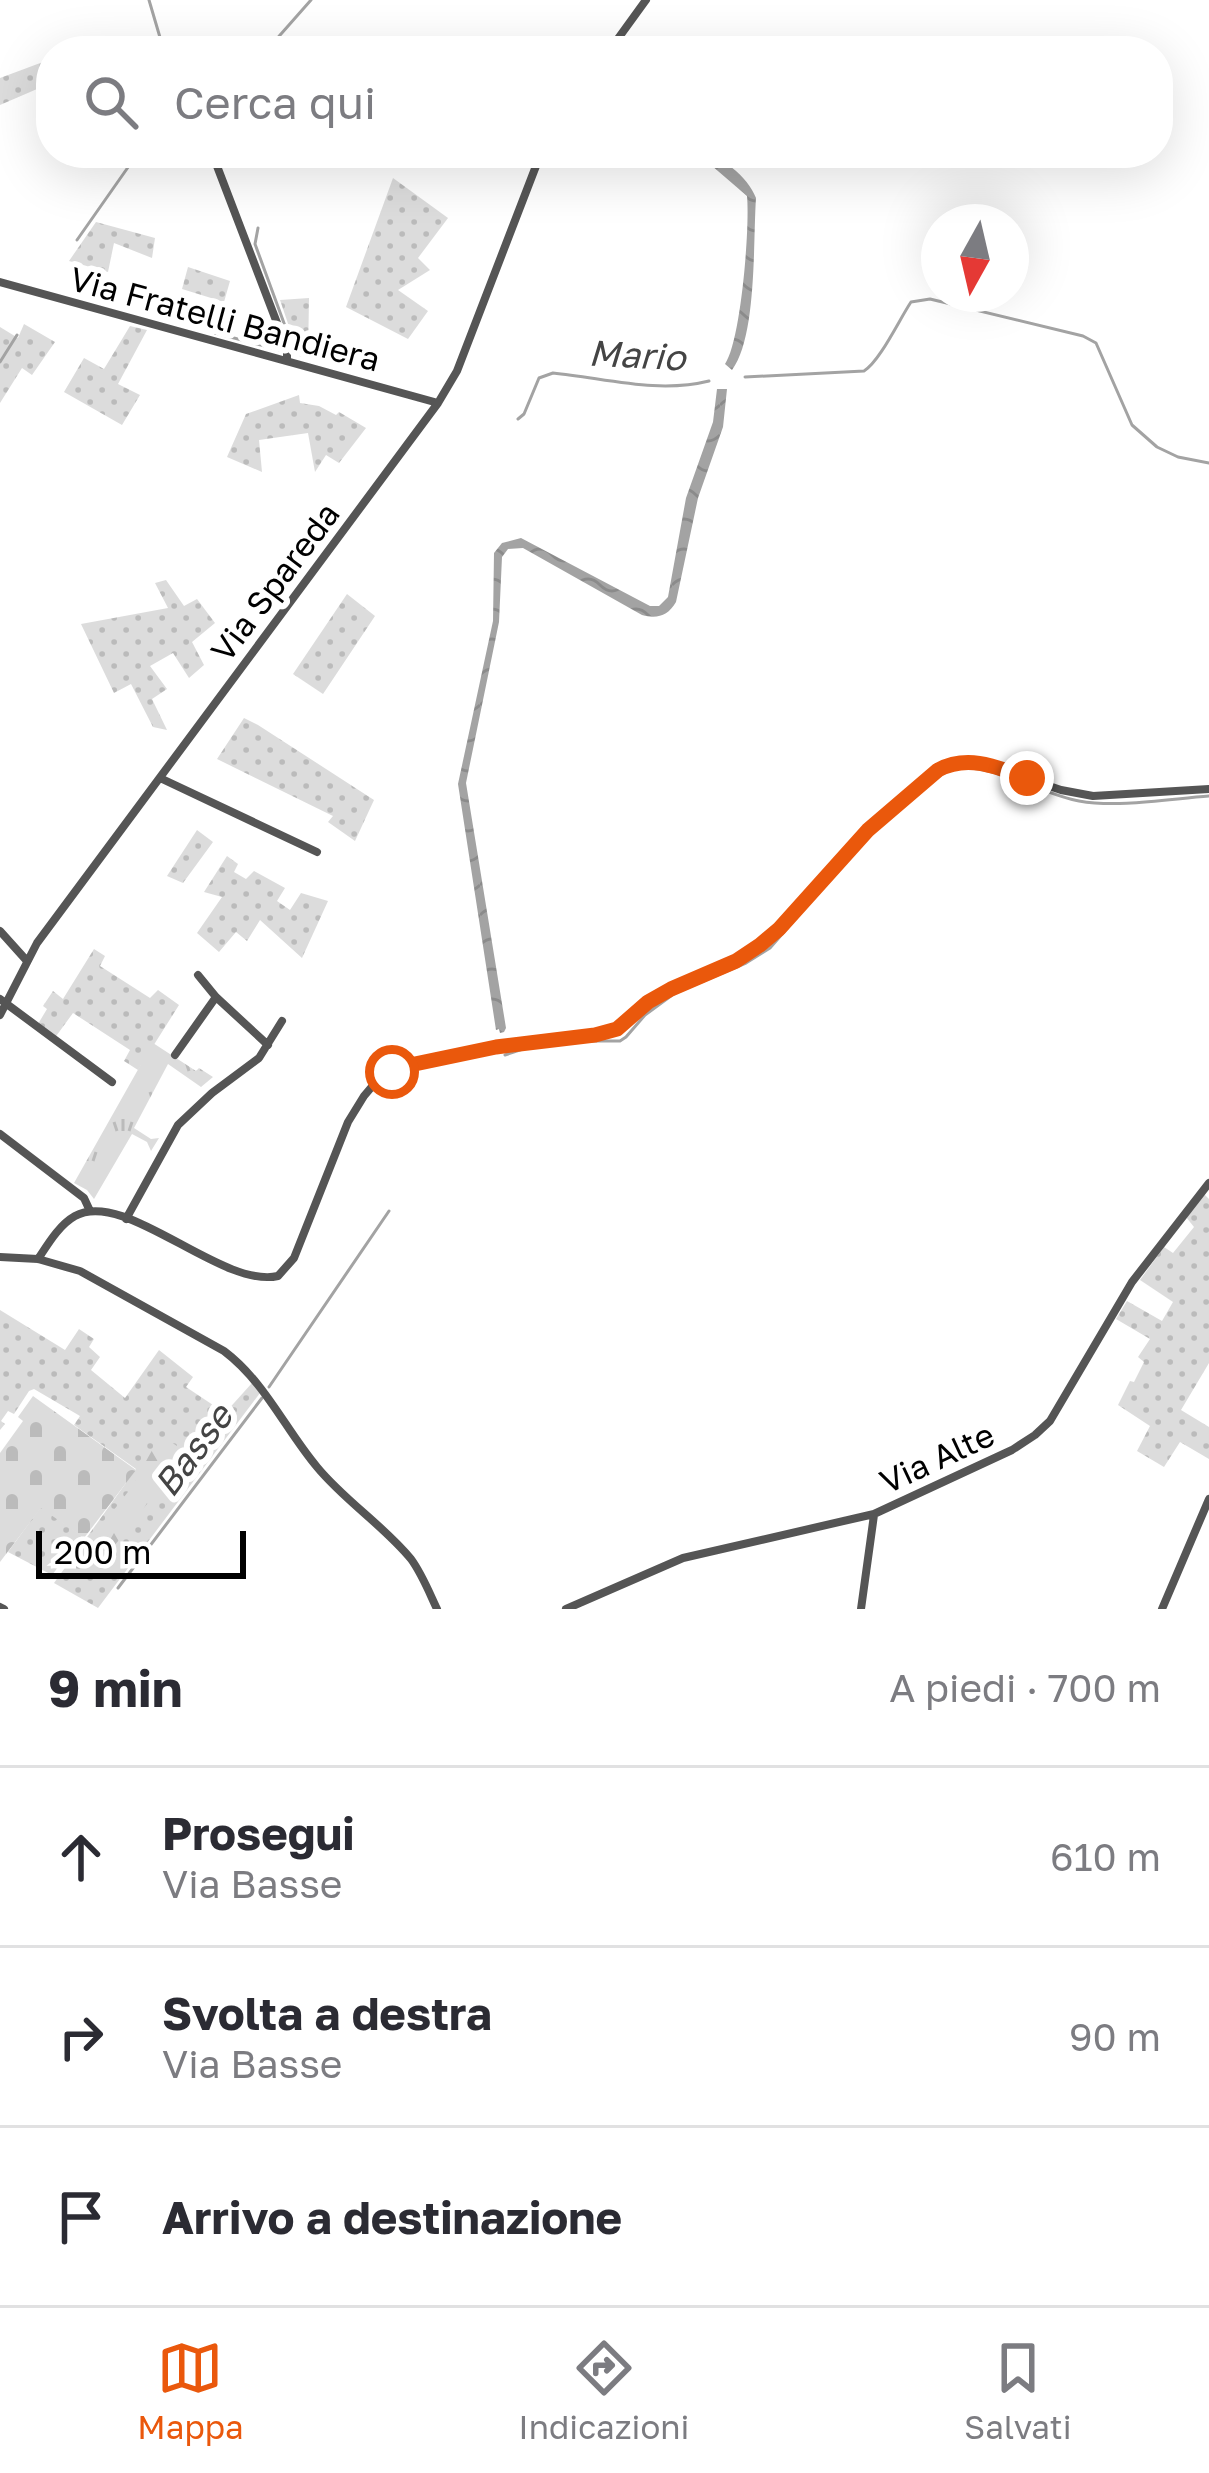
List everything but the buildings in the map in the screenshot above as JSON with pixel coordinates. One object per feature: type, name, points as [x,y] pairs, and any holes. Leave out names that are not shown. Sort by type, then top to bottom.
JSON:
[{"type":"street","points":[[620,36],[646,0]]},
{"type":"street","points":[[218,168],[287,349],[287,360]]},
{"type":"street","name":"Via Spareda","points":[[0,1015],[3,1001],[37,943],[438,403],[458,371],[535,168]]},
{"type":"street","name":"Via Fratelli Bandiera","points":[[0,282],[438,403]]},
{"type":"street","points":[[38,1259],[72,1217],[103,1211],[164,1234],[244,1275],[278,1276],[294,1258],[348,1122],[375,1083],[410,1065],[617,1029],[648,1002],[760,945],[868,830],[927,777],[950,764],[979,762],[1060,790],[1093,796],[1209,789]]},
{"type":"street","points":[[160,778],[317,853]]},
{"type":"street","points":[[0,931],[27,962]]},
{"type":"street","points":[[199,975],[268,1045]]},
{"type":"street","points":[[175,1055],[216,997]]},
{"type":"street","points":[[3,1001],[112,1082]]},
{"type":"street","points":[[125,1219],[178,1125],[252,1065],[282,1021]]},
{"type":"street","points":[[0,1134],[84,1198],[90,1211]]},
{"type":"street","name":"Via Alte","points":[[566,1609],[683,1558],[874,1514],[1035,1435],[1050,1421],[1132,1282],[1209,1183]]},
{"type":"street","points":[[0,1257],[38,1259],[80,1271],[240,1363],[316,1467],[410,1558],[437,1609]]},
{"type":"street","points":[[1162,1609],[1209,1499]]},
{"type":"street","points":[[861,1609],[874,1514]]},
{"type":"green space","points":[[36,65],[36,89],[0,105],[0,78]]},
{"type":"green space","points":[[393,178],[448,218],[418,258],[430,270],[398,290],[428,311],[408,339],[346,307]]},
{"type":"green space","points":[[96,222],[155,238],[152,258],[114,243],[108,272],[69,261]]},
{"type":"green space","points":[[188,267],[230,281],[224,302],[182,289]]},
{"type":"green space","points":[[309,298],[308,358],[299,356],[280,300]]},
{"type":"green space","points":[[24,324],[55,342],[32,375],[22,368],[0,403],[0,327],[18,338]]},
{"type":"green space","points":[[130,326],[147,330],[118,384],[140,395],[122,425],[64,392],[84,358],[104,369]]},
{"type":"green space","points":[[299,395],[300,403],[339,412],[366,428],[339,463],[326,455],[315,472],[308,433],[259,440],[262,472],[227,457],[246,414]]},
{"type":"green space","points":[[166,580],[184,606],[197,599],[215,623],[192,642],[204,665],[189,678],[173,653],[150,666],[167,689],[152,699],[167,730],[153,727],[131,684],[114,693],[81,624],[168,608],[155,583]]},
{"type":"green space","points":[[347,594],[375,616],[323,694],[293,674]]},
{"type":"green space","points":[[244,718],[374,800],[355,841],[328,822],[333,816],[217,759]]},
{"type":"green space","points":[[197,830],[213,842],[183,883],[167,876]]},
{"type":"green space","points":[[227,856],[238,864],[234,872],[246,879],[254,871],[285,888],[277,901],[290,910],[301,893],[328,901],[302,958],[260,920],[247,941],[236,932],[219,952],[197,933],[222,897],[204,892]]},
{"type":"green space","points":[[94,949],[105,956],[100,966],[150,998],[158,990],[179,1005],[138,1070],[124,1061],[130,1050],[73,1013],[54,1039],[38,1024],[53,991],[63,999]]},
{"type":"green space","points":[[153,1043],[213,1077],[201,1087],[168,1064],[134,1128],[151,1139],[159,1138],[151,1151],[147,1142],[132,1134],[94,1199],[74,1183]]},
{"type":"green space","points":[[1204,1194],[1209,1199],[1209,1363],[1181,1410],[1209,1427],[1209,1459],[1180,1442],[1164,1467],[1137,1451],[1150,1426],[1118,1405],[1144,1362],[1138,1357],[1150,1339],[1116,1319],[1127,1301],[1162,1321],[1173,1302],[1140,1280],[1164,1247],[1173,1253],[1194,1227],[1186,1217]]},
{"type":"green space","points":[[0,1310],[65,1350],[79,1329],[94,1339],[89,1347],[100,1357],[91,1370],[125,1398],[159,1350],[193,1377],[186,1387],[225,1413],[252,1383],[260,1393],[98,1608],[54,1583],[136,1469],[74,1425],[80,1416],[34,1389],[14,1414],[8,1411],[0,1430]]},
{"type":"green space","points":[[33,1396],[136,1470],[84,1538],[41,1508],[0,1562],[0,1453],[23,1421],[18,1417]]},
{"type":"green space","points":[[168,1440],[180,1454],[155,1494],[122,1526],[125,1533],[107,1554],[90,1550],[92,1538],[131,1488],[155,1445]]},
{"type":"green space","points":[[41,1507],[82,1536],[52,1575],[8,1552]]},
{"type":"water","points":[[714,168],[732,168],[756,198],[750,313],[732,370],[725,364],[740,309],[747,196]]},
{"type":"water","points":[[717,389],[727,389],[723,427],[698,498],[676,602],[666,613],[642,615],[523,548],[508,549],[502,557],[499,622],[466,783],[506,1028],[500,1033],[458,784],[493,621],[494,553],[502,543],[521,538],[650,606],[659,606],[668,597],[686,498],[713,422]]},
{"type":"waterway","points":[[149,0],[160,36]]},
{"type":"waterway","points":[[279,36],[311,0]]},
{"type":"waterway","points":[[77,240],[127,168]]},
{"type":"waterway","points":[[258,228],[255,244],[292,345]]},
{"type":"waterway","name":"Mario","points":[[745,377],[864,371],[883,350],[911,302],[930,299],[1096,343],[1132,425],[1157,447],[1209,463]]},
{"type":"waterway","points":[[215,333],[280,350]]},
{"type":"waterway","points":[[0,362],[17,335]]},
{"type":"waterway","name":"Mario","points":[[518,419],[539,378],[553,373],[650,386],[709,381]]},
{"type":"waterway","name":"Basse","points":[[860,844],[919,791],[954,769],[982,770],[1094,803],[1209,796]]},
{"type":"waterway","name":"Basse","points":[[505,1055],[535,1045],[620,1041],[675,993],[770,948],[850,856]]},
{"type":"waterway","name":"Basse","points":[[269,1387],[389,1211]]},
{"type":"waterway","name":"Basse","points":[[118,1588],[262,1398]]},
{"type":"route","points":[[392,1072],[496,1047],[617,1029],[648,1002],[760,945],[868,830],[938,770],[979,762],[1027,778]]}]
